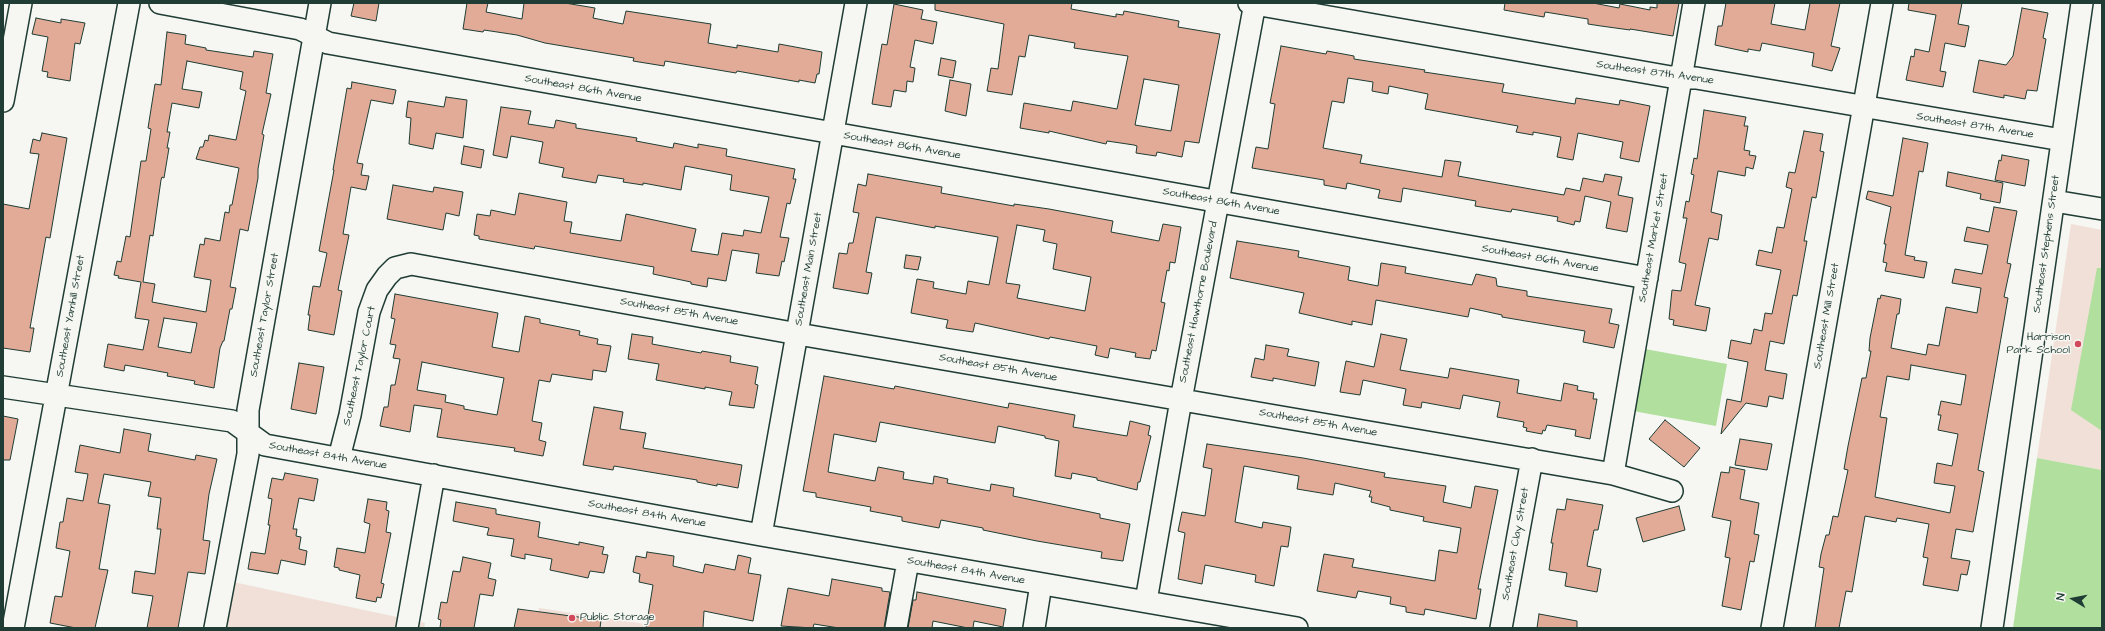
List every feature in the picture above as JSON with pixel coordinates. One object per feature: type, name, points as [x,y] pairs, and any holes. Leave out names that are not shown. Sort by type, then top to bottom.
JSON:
[{"type":"street","points":[[3,101],[21,3]]},
{"type":"street","name":"Southeast Yamhill Street","points":[[13,628],[129,3]]},
{"type":"street","name":"Southeast 86th Avenue","points":[[160,3],[300,29],[328,43],[1647,278]]},
{"type":"street","name":"Southeast Taylor Street","points":[[215,628],[248,454],[248,410],[320,3]]},
{"type":"street","name":"Southeast Main Street","points":[[761,535],[856,3]]},
{"type":"street","name":"Southeast 87th Avenue","points":[[1253,3],[1663,76],[1696,78],[2062,140]]},
{"type":"street","name":"Southeast Hawthorne Boulevard","points":[[1146,601],[1253,3]]},
{"type":"street","name":"Southeast Market Street","points":[[1613,474],[1694,3]]},
{"type":"street","name":"Southeast Mill Street","points":[[1772,628],[1882,3]]},
{"type":"street","name":"Southeast Stephens Street","points":[[1992,628],[2082,3]]},
{"type":"street","points":[[2054,201],[2102,209]]},
{"type":"street","name":"Southeast 85th Avenue","points":[[386,276],[395,268],[411,264],[798,334],[1532,459],[1613,474],[1672,491]]},
{"type":"street","name":"Southeast Taylor Court","points":[[339,458],[350,415],[369,312],[377,290],[386,276]]},
{"type":"street","name":"Southeast 84th Avenue","points":[[3,388],[232,421],[265,445],[761,535],[1146,601],[1225,622],[1298,628]]},
{"type":"street","name":"Southeast Clay Street","points":[[1501,628],[1532,459]]},
{"type":"street","points":[[407,628],[434,475]]},
{"type":"street","points":[[896,628],[908,561]]},
{"type":"street","points":[[1034,628],[1041,584]]},
{"type":"shaded area","name":"Harrison Park School","points":[[2071,224],[2102,230],[2102,470],[2037,458]]},
{"type":"shaded area","points":[[233,582],[425,623],[424,628],[225,628]]},
{"type":"shaded area","name":"Public Storage","points":[[539,608],[672,628],[536,628]]},
{"type":"green space","points":[[2097,268],[2102,268],[2102,431],[2071,410]]},
{"type":"green space","points":[[1645,349],[1727,364],[1716,426],[1633,411]]},
{"type":"green space","points":[[2037,458],[2102,470],[2102,628],[2013,628]]},
{"type":"building","points":[[354,3],[379,3],[376,21],[351,16]]},
{"type":"building","points":[[467,3],[488,3],[486,12],[522,19],[524,3],[565,3],[595,8],[593,18],[623,24],[626,11],[711,24],[708,43],[737,48],[737,45],[778,52],[779,44],[822,52],[819,74],[817,74],[815,83],[799,80],[799,82],[737,71],[736,73],[665,61],[664,66],[633,61],[634,58],[545,43],[517,35],[484,30],[483,32],[463,29]]},
{"type":"building","points":[[935,3],[1072,3],[1071,9],[1116,17],[1116,14],[1123,15],[1124,11],[1179,21],[1178,27],[1220,34],[1199,143],[1185,141],[1182,157],[1157,152],[1156,156],[1136,153],[1137,146],[1134,145],[1107,141],[1106,144],[1049,131],[1049,133],[1020,128],[1024,103],[1071,111],[1073,101],[1117,109],[1128,56],[1074,48],[1075,43],[1029,35],[1025,57],[1019,56],[1012,95],[987,91],[991,68],[998,69],[1004,24],[935,10]],"holes":[[[1144,79],[1179,85],[1171,131],[1135,125]]]},
{"type":"building","points":[[1505,3],[1593,3],[1619,8],[1620,4],[1650,10],[1650,7],[1657,8],[1657,3],[1679,3],[1673,36],[1588,24],[1588,19],[1545,12],[1544,17],[1504,10]]},
{"type":"building","points":[[1726,3],[1775,3],[1771,24],[1805,30],[1810,3],[1840,3],[1831,46],[1840,48],[1832,71],[1812,66],[1814,53],[1762,43],[1760,51],[1748,49],[1748,52],[1715,45],[1718,26],[1722,26]]},
{"type":"building","points":[[1909,3],[1962,3],[1958,24],[1969,26],[1965,47],[1945,43],[1940,71],[1946,72],[1943,87],[1906,80],[1911,56],[1914,57],[1915,49],[1929,52],[1936,15],[1908,10]]},
{"type":"building","points":[[894,4],[923,10],[921,19],[937,22],[933,44],[915,40],[910,67],[915,68],[913,82],[907,81],[906,92],[894,90],[891,107],[872,104],[882,44],[887,45]]},
{"type":"building","points":[[2022,8],[2048,13],[2043,38],[2046,39],[2037,91],[2027,90],[2025,99],[2004,95],[2004,98],[1973,92],[1979,60],[2006,65],[2013,56]]},
{"type":"building","points":[[36,18],[61,23],[61,19],[85,23],[80,44],[75,43],[70,81],[47,77],[48,72],[42,71],[48,37],[32,34]]},
{"type":"building","points":[[167,32],[186,35],[185,44],[206,48],[206,50],[253,57],[254,51],[273,54],[266,93],[271,94],[262,134],[264,135],[258,169],[258,178],[248,231],[240,229],[230,287],[236,288],[232,309],[230,309],[224,341],[220,348],[214,388],[194,384],[195,381],[167,376],[168,373],[125,365],[124,371],[104,367],[108,344],[143,350],[149,320],[135,318],[141,282],[118,278],[119,276],[114,275],[117,261],[121,262],[126,236],[130,237],[141,161],[146,161],[151,129],[148,128],[155,84],[161,85]],"holes":[[[187,61],[243,72],[240,89],[246,91],[236,140],[209,135],[208,141],[205,140],[203,147],[200,147],[196,159],[239,168],[232,205],[230,205],[229,213],[225,212],[220,241],[205,238],[204,245],[200,244],[194,277],[211,280],[206,312],[152,302],[155,284],[143,282],[150,235],[153,236],[161,180],[162,177],[164,178],[169,148],[167,148],[170,132],[167,132],[172,103],[199,108],[202,92],[182,89]],[[164,318],[197,323],[191,353],[158,347]]]},
{"type":"building","points":[[1281,46],[1326,54],[1327,51],[1354,56],[1354,59],[1425,70],[1424,72],[1504,84],[1502,92],[1575,104],[1576,98],[1619,105],[1620,100],[1650,106],[1639,162],[1620,158],[1623,142],[1578,133],[1573,160],[1557,157],[1561,137],[1533,132],[1533,135],[1516,132],[1518,126],[1425,109],[1428,94],[1389,86],[1388,94],[1372,91],[1373,82],[1348,78],[1344,103],[1332,101],[1323,148],[1362,155],[1360,163],[1442,177],[1445,160],[1461,162],[1458,176],[1564,195],[1566,188],[1580,191],[1583,178],[1603,182],[1605,174],[1622,177],[1618,195],[1633,198],[1627,232],[1606,228],[1611,202],[1585,196],[1580,222],[1575,221],[1574,225],[1557,221],[1558,217],[1512,209],[1511,212],[1475,206],[1476,201],[1403,188],[1401,202],[1378,198],[1380,190],[1347,183],[1346,189],[1324,185],[1324,180],[1252,168],[1256,147],[1268,149],[1275,104],[1270,103]]},
{"type":"building","points":[[941,58],[956,61],[953,78],[938,75]]},
{"type":"building","points":[[950,80],[971,84],[966,116],[945,111]]},
{"type":"building","points":[[352,82],[396,90],[393,104],[371,100],[357,163],[363,164],[361,175],[369,176],[366,190],[351,187],[343,234],[349,235],[338,290],[342,291],[334,335],[308,330],[310,315],[308,315],[313,286],[320,287],[327,253],[319,251],[347,88],[351,89]]},
{"type":"building","points":[[446,97],[467,100],[463,138],[436,133],[433,149],[409,144],[411,118],[406,117],[408,101],[444,107]]},
{"type":"building","points":[[501,107],[531,111],[528,124],[554,128],[556,120],[576,124],[576,128],[637,138],[636,141],[673,148],[674,143],[698,148],[698,144],[727,149],[726,156],[795,169],[793,179],[796,179],[790,204],[787,203],[780,237],[789,238],[784,262],[782,261],[779,276],[756,273],[759,254],[732,250],[726,281],[708,278],[707,287],[653,274],[654,267],[535,246],[534,249],[479,239],[479,236],[474,235],[477,214],[490,216],[491,210],[515,215],[519,193],[567,202],[564,221],[572,222],[570,233],[621,241],[626,214],[696,229],[691,251],[718,255],[722,233],[743,236],[744,230],[761,233],[769,197],[730,190],[732,175],[685,166],[681,190],[643,183],[643,185],[623,182],[624,179],[598,175],[596,183],[562,177],[564,168],[539,163],[543,142],[511,136],[507,158],[493,155]]},
{"type":"building","points":[[1704,110],[1746,117],[1744,126],[1748,126],[1744,150],[1750,151],[1749,155],[1756,156],[1753,169],[1746,167],[1745,176],[1718,171],[1711,212],[1722,215],[1718,240],[1709,238],[1695,305],[1710,308],[1706,331],[1673,325],[1674,320],[1669,319],[1672,290],[1681,291],[1686,264],[1679,262],[1687,218],[1683,218],[1686,201],[1689,202],[1694,175],[1691,174],[1694,158],[1697,159]]},
{"type":"building","points":[[1804,131],[1823,134],[1820,151],[1824,152],[1816,198],[1812,197],[1804,241],[1807,241],[1797,296],[1793,295],[1784,344],[1770,341],[1765,370],[1787,374],[1783,399],[1769,396],[1767,407],[1746,403],[1721,434],[1727,399],[1741,402],[1748,362],[1728,358],[1731,340],[1751,344],[1754,329],[1762,331],[1765,313],[1772,314],[1781,270],[1756,265],[1759,250],[1772,253],[1777,227],[1784,228],[1792,189],[1786,187],[1789,172],[1795,173]]},
{"type":"building","points":[[42,133],[67,138],[50,238],[46,237],[30,328],[34,328],[30,352],[3,348],[3,204],[29,209],[39,154],[30,153],[33,139],[40,141]]},
{"type":"building","points":[[1903,138],[1928,143],[1923,172],[1919,171],[1905,255],[1915,257],[1914,260],[1927,262],[1924,278],[1885,271],[1887,263],[1883,262],[1886,244],[1884,244],[1891,207],[1866,199],[1868,191],[1893,196]]},
{"type":"building","points":[[464,146],[484,150],[481,168],[461,164]]},
{"type":"building","points":[[2002,155],[2029,160],[2025,186],[1995,180],[1999,160],[2001,161]]},
{"type":"building","points":[[1948,172],[2003,183],[2000,203],[1980,199],[1981,194],[1946,186]]},
{"type":"building","points":[[868,174],[942,187],[941,193],[1014,206],[1014,204],[1049,209],[1113,221],[1111,232],[1159,241],[1163,224],[1181,227],[1175,263],[1170,262],[1169,271],[1167,270],[1161,302],[1165,303],[1156,351],[1152,350],[1150,359],[1135,357],[1136,353],[1110,348],[1108,358],[1095,355],[1097,346],[1050,337],[1049,339],[975,323],[973,332],[946,328],[948,320],[911,313],[917,279],[934,282],[933,288],[966,294],[968,281],[989,285],[998,237],[935,226],[935,228],[876,217],[866,272],[872,273],[868,294],[833,288],[839,253],[847,254],[849,243],[853,243],[859,213],[853,212],[858,184],[866,186]],"holes":[[[1017,225],[1045,230],[1043,241],[1057,244],[1053,269],[1091,277],[1085,311],[1017,298],[1020,285],[1006,283]]]},
{"type":"building","points":[[393,185],[433,192],[434,187],[463,192],[459,216],[446,213],[443,230],[387,219]]},
{"type":"building","points":[[1994,207],[2017,211],[2007,263],[2011,264],[2004,297],[2008,298],[1978,470],[1984,472],[1973,532],[1956,529],[1951,558],[1970,561],[1967,575],[1961,574],[1958,591],[1923,585],[1928,558],[1923,557],[1929,524],[1897,518],[1896,522],[1865,516],[1852,592],[1846,591],[1839,628],[1815,628],[1824,568],[1819,567],[1821,554],[1826,535],[1829,535],[1833,516],[1838,517],[1848,470],[1844,469],[1848,446],[1862,378],[1866,378],[1871,351],[1869,351],[1870,338],[1878,298],[1880,299],[1881,295],[1901,299],[1891,348],[1926,355],[1928,344],[1939,346],[1946,307],[1977,313],[1981,288],[1952,283],[1955,269],[1982,274],[1988,245],[1964,241],[1967,227],[1989,232]],"holes":[[[1911,365],[1966,375],[1961,405],[1941,401],[1938,415],[1941,415],[1938,430],[1958,434],[1952,466],[1937,463],[1934,483],[1955,486],[1950,513],[1875,497],[1887,418],[1880,417],[1887,376],[1909,380]]]},
{"type":"building","points":[[1237,241],[1299,251],[1298,257],[1350,267],[1348,280],[1378,286],[1381,263],[1406,267],[1405,273],[1472,285],[1476,274],[1496,278],[1497,286],[1527,291],[1527,296],[1612,309],[1609,323],[1619,325],[1614,348],[1583,342],[1585,331],[1502,317],[1502,315],[1470,308],[1468,317],[1376,300],[1372,325],[1352,321],[1352,325],[1299,313],[1304,293],[1230,278]]},
{"type":"building","points":[[906,255],[921,257],[918,270],[904,268]]},
{"type":"building","points":[[395,294],[498,313],[492,347],[519,352],[525,316],[540,319],[540,323],[580,331],[579,335],[598,339],[597,344],[611,346],[606,372],[593,370],[592,380],[552,374],[550,382],[539,380],[532,421],[542,423],[539,440],[546,442],[543,456],[514,451],[515,448],[437,437],[442,409],[414,405],[410,432],[380,426],[384,407],[388,407],[391,385],[395,385],[400,359],[393,358],[396,345],[390,344],[395,319],[391,318]],"holes":[[[422,362],[504,378],[497,415],[464,409],[464,406],[445,402],[446,395],[417,390]]]},
{"type":"building","points":[[632,334],[653,337],[652,344],[701,353],[702,351],[731,356],[730,362],[758,367],[755,384],[758,385],[754,408],[729,405],[732,392],[705,387],[705,389],[656,380],[659,364],[628,359]]},
{"type":"building","points":[[1381,334],[1407,339],[1400,370],[1448,378],[1450,368],[1519,380],[1517,393],[1561,401],[1564,383],[1578,386],[1577,390],[1594,393],[1593,399],[1597,399],[1590,439],[1575,436],[1576,430],[1547,425],[1542,434],[1526,431],[1527,428],[1523,427],[1524,422],[1497,417],[1500,402],[1463,395],[1460,409],[1422,402],[1421,408],[1403,405],[1406,389],[1363,380],[1360,395],[1340,392],[1346,361],[1374,367]]},
{"type":"building","points":[[1266,345],[1289,349],[1287,356],[1319,362],[1315,386],[1273,378],[1273,381],[1251,377],[1255,358],[1264,360]]},
{"type":"building","points":[[299,363],[324,367],[316,414],[291,409]]},
{"type":"building","points":[[824,376],[894,389],[895,386],[1008,408],[1009,403],[1075,415],[1073,427],[1127,436],[1130,421],[1150,426],[1148,435],[1151,436],[1137,490],[1097,480],[1097,478],[1072,473],[1071,479],[1055,476],[1059,441],[1045,438],[1045,436],[998,426],[995,443],[880,422],[876,442],[834,434],[828,472],[875,481],[878,467],[904,472],[903,479],[933,484],[934,476],[948,479],[947,483],[990,491],[991,484],[1014,488],[1013,496],[1100,514],[1100,518],[1130,524],[1123,561],[1101,558],[1102,552],[1037,541],[941,520],[939,528],[902,521],[902,517],[870,511],[871,507],[816,497],[816,493],[803,491]]},
{"type":"building","points":[[594,407],[623,412],[620,429],[646,433],[643,448],[742,465],[738,488],[717,484],[717,486],[697,482],[697,480],[614,466],[613,470],[583,465]]},
{"type":"building","points":[[3,416],[18,419],[10,460],[3,460]]},
{"type":"building","points":[[1665,420],[1700,448],[1684,467],[1649,439]]},
{"type":"building","points":[[124,429],[151,434],[148,451],[195,460],[196,455],[217,459],[209,494],[203,540],[210,541],[205,574],[188,572],[178,628],[147,628],[153,596],[132,593],[135,571],[155,574],[161,529],[157,529],[161,498],[148,496],[151,482],[104,474],[98,503],[110,505],[99,569],[108,570],[95,628],[76,628],[50,623],[55,596],[62,597],[70,551],[56,548],[60,522],[63,522],[67,498],[83,501],[88,474],[75,472],[80,445],[120,453]]},
{"type":"building","points":[[1740,439],[1772,444],[1767,470],[1735,465]]},
{"type":"building","points":[[1207,444],[1303,458],[1385,473],[1384,477],[1446,486],[1443,502],[1471,508],[1475,486],[1498,490],[1478,589],[1481,589],[1476,619],[1425,609],[1424,615],[1406,612],[1406,607],[1390,604],[1391,597],[1358,591],[1356,598],[1317,591],[1324,554],[1354,559],[1352,567],[1435,581],[1439,550],[1457,553],[1461,528],[1423,521],[1424,517],[1390,510],[1390,507],[1371,502],[1372,497],[1369,497],[1371,491],[1335,483],[1333,495],[1297,489],[1299,476],[1244,466],[1235,522],[1262,528],[1263,522],[1291,527],[1288,547],[1281,546],[1274,586],[1255,582],[1256,575],[1205,565],[1202,584],[1178,579],[1185,533],[1178,531],[1182,512],[1205,516],[1212,469],[1203,467]]},
{"type":"building","points":[[1730,467],[1745,470],[1740,499],[1759,503],[1754,534],[1759,535],[1754,562],[1750,561],[1741,610],[1722,606],[1730,558],[1725,557],[1731,521],[1712,517],[1721,472],[1729,473]]},
{"type":"building","points":[[285,473],[318,479],[314,501],[299,498],[293,529],[297,529],[296,536],[301,537],[299,549],[307,551],[305,565],[281,560],[278,574],[248,569],[251,552],[265,554],[270,525],[268,525],[272,499],[268,498],[272,478],[283,480]]},
{"type":"building","points":[[368,499],[387,502],[386,510],[389,511],[386,532],[391,533],[381,583],[384,584],[381,598],[377,597],[376,602],[356,598],[360,575],[339,570],[339,568],[334,567],[337,548],[365,553],[370,524],[364,522]]},
{"type":"building","points":[[1567,499],[1603,505],[1598,530],[1594,530],[1587,566],[1601,569],[1597,592],[1565,586],[1567,573],[1549,570],[1553,543],[1551,543],[1557,509],[1565,510]]},
{"type":"building","points":[[456,502],[496,509],[496,514],[540,522],[538,537],[579,545],[579,542],[604,547],[602,554],[608,555],[604,573],[590,571],[588,578],[550,570],[552,559],[525,554],[525,559],[511,556],[514,539],[487,535],[489,528],[453,521]]},
{"type":"building","points":[[1679,506],[1685,530],[1643,542],[1636,518]]},
{"type":"building","points":[[647,552],[674,556],[673,566],[703,573],[705,564],[735,570],[738,555],[751,558],[748,573],[761,575],[753,621],[704,611],[703,628],[646,628],[653,585],[639,582],[640,574],[633,572],[636,556],[646,558]]},
{"type":"building","points":[[463,557],[491,563],[488,578],[496,580],[493,596],[480,594],[474,628],[440,628],[441,620],[438,619],[441,602],[447,603],[453,571],[460,572]]},
{"type":"building","points":[[832,579],[882,588],[882,591],[890,592],[884,628],[839,628],[814,624],[813,628],[781,626],[788,588],[829,596]]},
{"type":"building","points":[[917,592],[1006,609],[1003,627],[974,621],[973,628],[968,628],[933,621],[932,628],[908,628],[913,600],[916,600]]},
{"type":"building","points":[[518,609],[601,620],[600,628],[514,628]]},
{"type":"building","points":[[1539,614],[1577,621],[1577,628],[1537,628]]},
{"type":"place","name":"Harrison Park School","points":[[2078,344]]},
{"type":"place","name":"Public Storage","points":[[572,618]]}]
